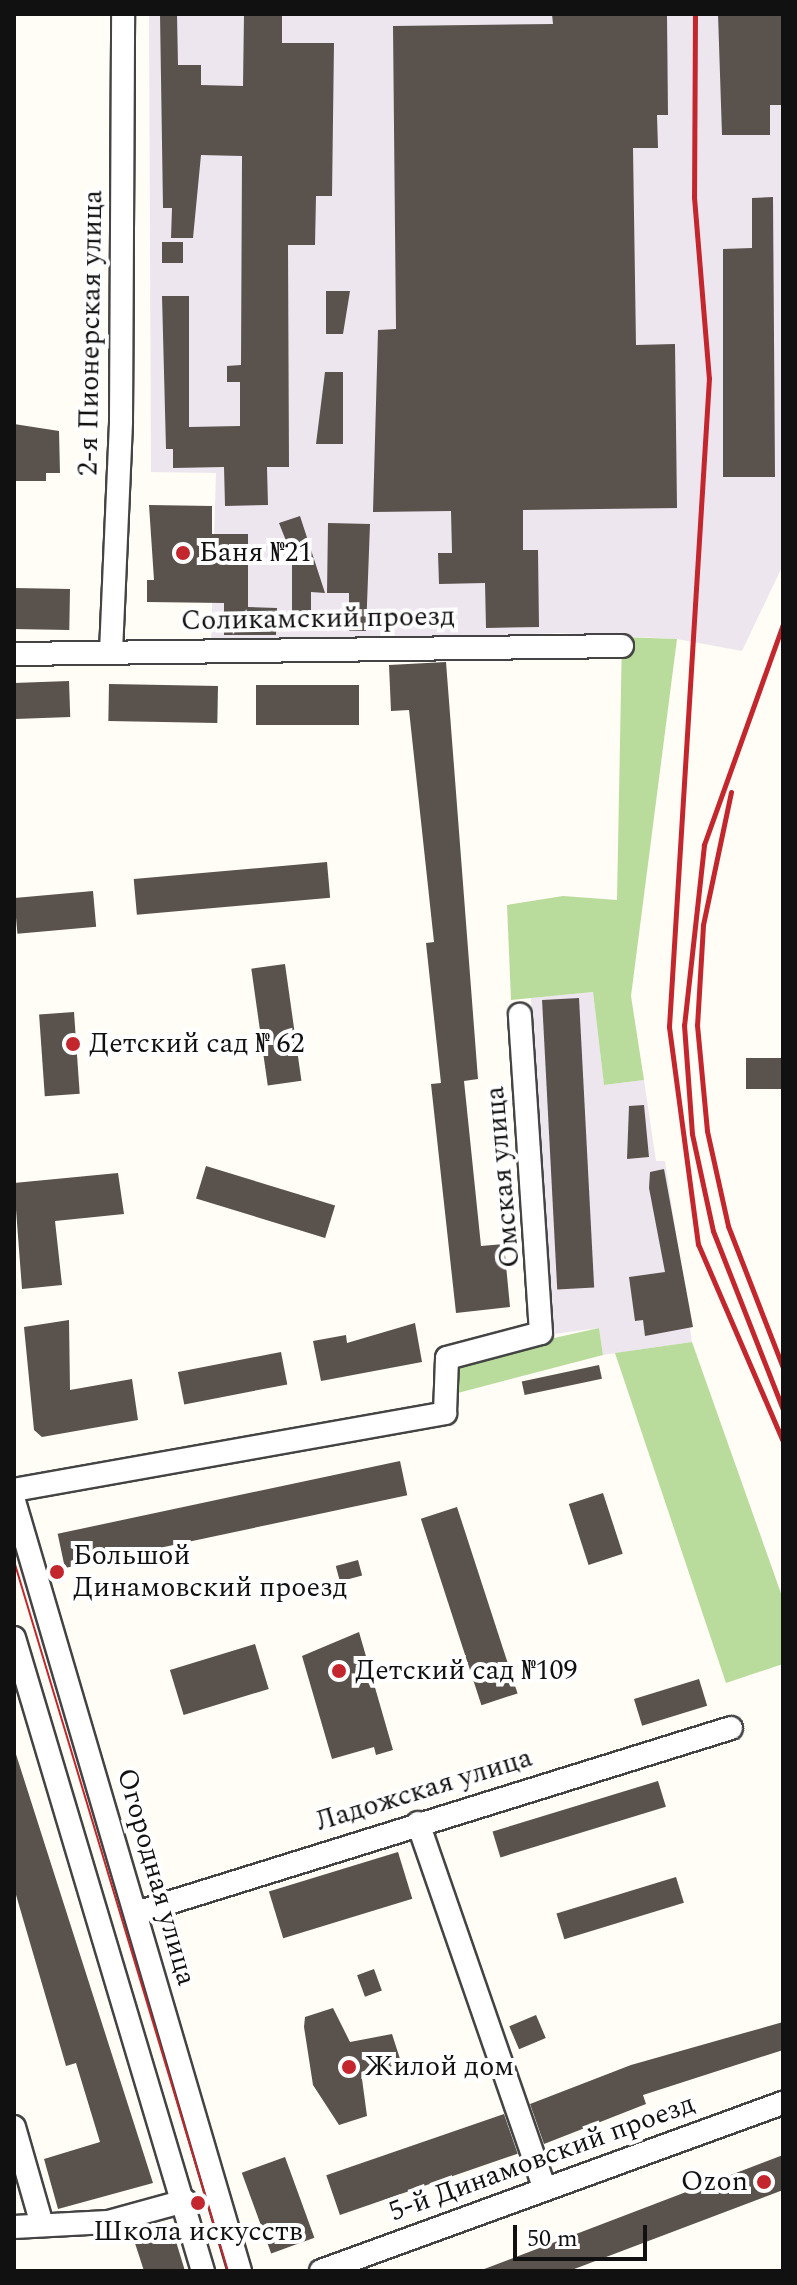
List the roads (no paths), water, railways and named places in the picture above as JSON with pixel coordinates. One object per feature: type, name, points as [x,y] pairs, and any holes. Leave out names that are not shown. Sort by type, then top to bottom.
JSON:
[{"type":"street","name":"2-я Пионерская улица","points":[[111,652],[121,421],[123,14]]},
{"type":"street","name":"Соликамский проезд","points":[[14,654],[622,646]]},
{"type":"street","name":"Омская улица","points":[[14,1490],[445,1413],[447,1358],[541,1333],[520,1015]]},
{"type":"street","name":"Огородная улица","points":[[14,1501],[240,2271]]},
{"type":"street","points":[[14,1638],[185,2201],[203,2271]]},
{"type":"street","name":"Ладожская улица","points":[[136,1913],[731,1728]]},
{"type":"street","points":[[418,1823],[545,2189]]},
{"type":"street","name":"5-й Динамовский проезд","points":[[321,2271],[783,2103]]},
{"type":"street","points":[[14,2127],[41,2221]]},
{"type":"street","points":[[14,2227],[41,2221],[108,2222],[185,2201]]},
{"type":"tram line","points":[[14,1561],[228,2271]]},
{"type":"railway","points":[[695,14],[694,197],[709,378],[669,1027],[698,1244],[783,1441]]},
{"type":"railway","points":[[783,624],[704,845],[684,1025],[692,1134],[713,1231],[783,1410]]},
{"type":"railway","points":[[731,792],[703,925],[697,1025],[707,1131],[728,1226],[783,1368]]},
{"type":"place","name":"Баня №21","points":[[183,553]]},
{"type":"place","name":"Детский сад № 62","points":[[73,1044]]},
{"type":"place","name":"Большой Динамовский проезд","points":[[57,1572]]},
{"type":"place","name":"Детский сад №109","points":[[339,1671]]},
{"type":"place","name":"Жилой дом","points":[[349,2067]]},
{"type":"place","name":"Ozon","points":[[764,2182]]},
{"type":"place","name":"Школа искусств","points":[[198,2203]]}]
